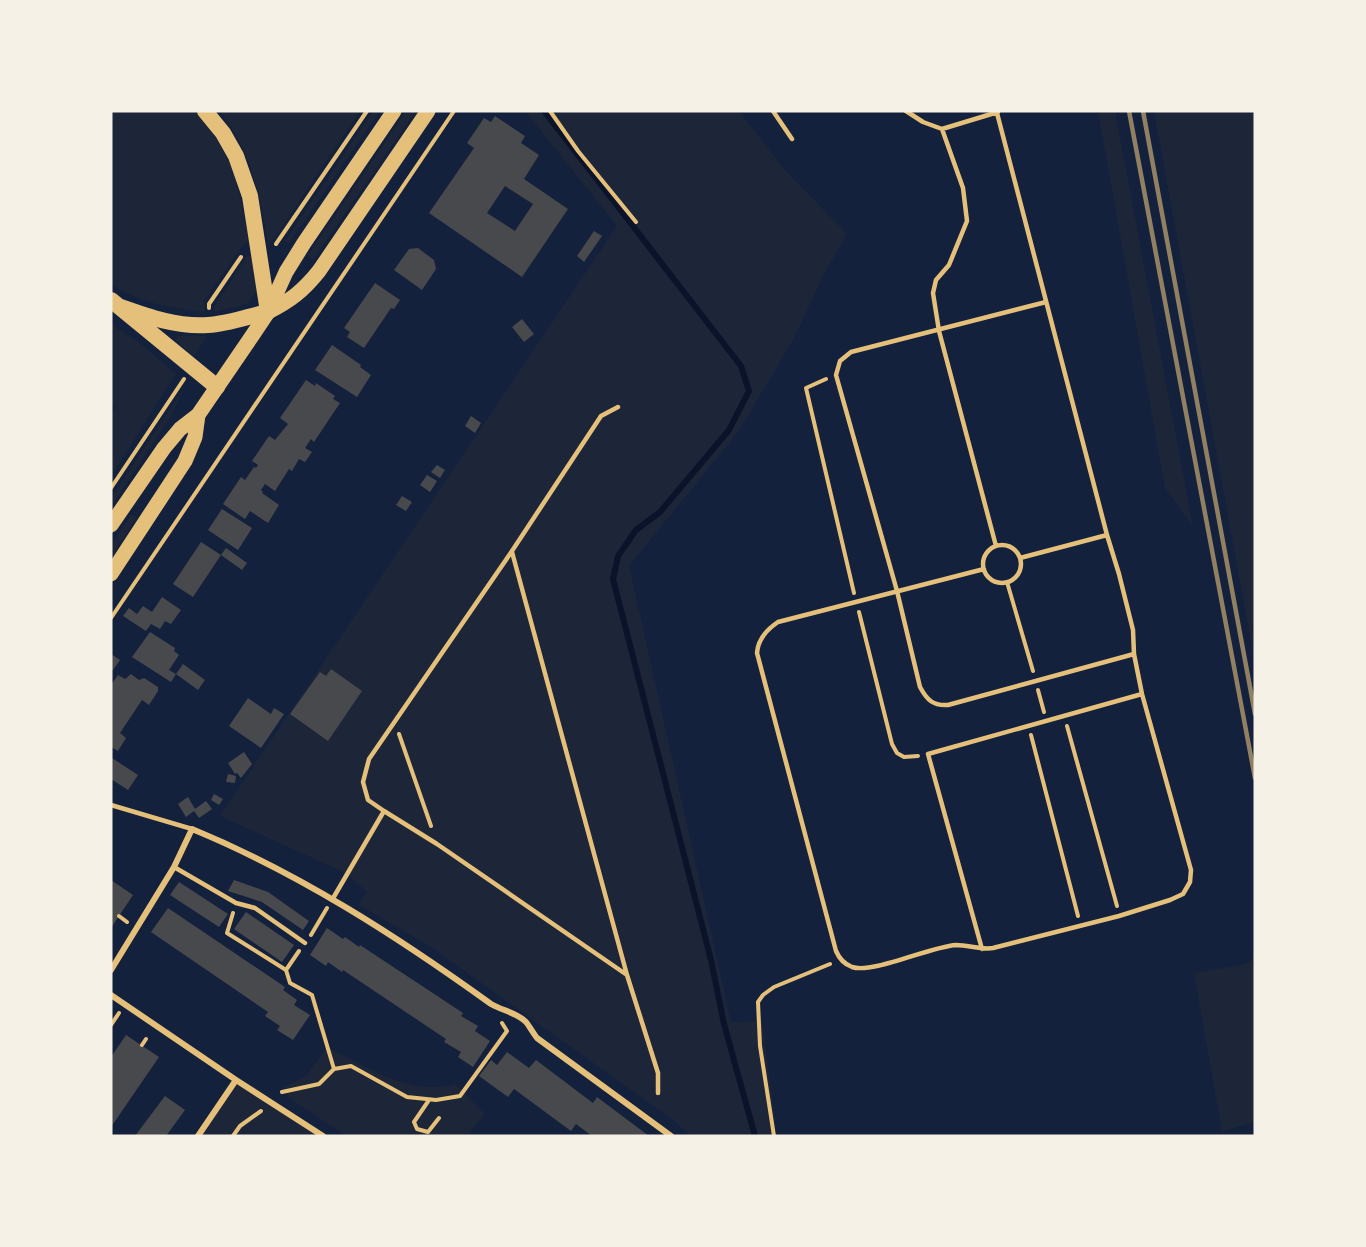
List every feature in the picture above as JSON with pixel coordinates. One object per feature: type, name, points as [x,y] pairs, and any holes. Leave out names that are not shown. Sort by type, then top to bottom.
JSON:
[{"type":"highway","points":[[116,303],[153,318],[195,325],[210,325],[268,312],[250,196],[236,156],[223,133],[205,111]]},
{"type":"highway","points":[[116,303],[217,387]]},
{"type":"main road","points":[[111,525],[164,448],[180,429],[198,415],[268,312],[286,272],[304,243],[394,111]]},
{"type":"main road","points":[[268,312],[287,303],[307,286],[319,271],[428,111]]},
{"type":"main road","points":[[111,574],[185,461],[195,437],[198,415]]},
{"type":"street","points":[[111,970],[174,867],[192,829],[241,849],[332,900],[430,960],[491,1004],[499,1009],[508,1010],[526,1022],[537,1038],[671,1136]]},
{"type":"street","points":[[111,995],[323,1136]]},
{"type":"street","points":[[198,1136],[236,1080]]},
{"type":"lane","points":[[773,111],[792,140]]},
{"type":"lane","points":[[906,111],[923,122],[942,129],[998,112],[1133,630],[1134,654],[1142,694],[1191,870],[1190,882],[1183,894],[1119,916],[982,950],[957,945],[868,967],[852,967],[840,959],[836,951],[757,653],[758,645],[763,635],[778,622],[984,569]]},
{"type":"lane","points":[[942,129],[963,188],[967,221],[959,245],[949,265],[936,280],[933,293],[939,331],[996,546]]},
{"type":"lane","points":[[1046,302],[851,352],[840,361],[836,375],[897,591],[920,687],[925,697],[932,703],[948,705],[1134,654]]},
{"type":"lane","points":[[618,407],[602,416],[369,759],[363,782],[368,800],[437,844],[627,975]]},
{"type":"lane","points":[[1020,558],[1107,535]]},
{"type":"lane","points":[[996,546],[1013,548],[1020,558],[1020,570],[1013,580],[1001,583],[990,579],[984,569],[984,558],[996,546]]},
{"type":"lane","points":[[512,551],[627,975],[658,1073],[658,1093]]},
{"type":"lane","points":[[982,950],[928,754],[1142,694]]},
{"type":"lane","points":[[111,805],[192,829]]},
{"type":"lane","points":[[332,900],[384,811]]},
{"type":"lane","points":[[174,867],[236,903],[255,908],[305,943]]},
{"type":"path","points":[[273,246],[367,111]]},
{"type":"path","points":[[111,618],[454,111]]},
{"type":"path","points":[[550,111],[578,151],[636,222]]},
{"type":"path","points":[[209,312],[209,304],[239,259],[245,255]]},
{"type":"path","points":[[836,375],[806,388],[856,602],[892,744],[897,753],[904,758],[928,754]]},
{"type":"path","points":[[111,488],[182,382]]},
{"type":"path","points":[[1007,582],[1046,721]]},
{"type":"path","points":[[1064,716],[1119,916]]},
{"type":"path","points":[[395,721],[437,844]]},
{"type":"path","points":[[1028,726],[1081,926]]},
{"type":"path","points":[[236,903],[228,933],[285,970],[290,983],[312,995],[334,1069]]},
{"type":"path","points":[[774,1136],[760,1046],[758,1002],[774,987],[840,959]]},
{"type":"path","points":[[282,1092],[319,1084],[334,1069],[351,1066],[407,1097],[436,1100],[460,1096],[507,1031],[502,1019],[508,1010]]},
{"type":"path","points":[[142,1045],[146,1039]]},
{"type":"path","points":[[429,1100],[414,1122],[417,1129],[428,1132],[439,1118]]},
{"type":"path","points":[[233,1136],[240,1126],[263,1108]]},
{"type":"shaded area","points":[[111,111],[195,111],[213,133],[233,167],[250,242],[244,244],[204,301],[204,312],[156,304],[133,296],[111,284]]},
{"type":"shaded area","points":[[219,111],[360,111],[274,239],[268,242],[252,173],[239,141]]},
{"type":"shaded area","points":[[373,111],[380,111],[289,243],[285,241]]},
{"type":"shaded area","points":[[406,111],[416,111],[313,260],[308,255]]},
{"type":"shaded area","points":[[525,111],[739,111],[784,169],[847,234],[824,274],[793,340],[738,432],[629,566],[731,1022],[762,1021],[777,1136],[691,1136],[673,1120],[431,947],[359,905],[367,892],[346,873],[220,816],[617,226]]},
{"type":"shaded area","points":[[1098,111],[1115,111],[1193,527],[1165,488]]},
{"type":"shaded area","points":[[1154,111],[1255,111],[1255,664]]},
{"type":"shaded area","points":[[247,256],[252,256],[257,290],[248,304],[214,312],[214,307]]},
{"type":"shaded area","points":[[111,324],[141,344],[176,374],[111,476],[111,414],[116,406],[111,402]]},
{"type":"shaded area","points":[[178,336],[205,336],[205,340],[194,356],[175,341]]},
{"type":"shaded area","points":[[184,388],[171,416],[111,507],[111,498]]},
{"type":"shaded area","points":[[132,514],[137,517],[111,557],[111,545]]},
{"type":"shaded area","points":[[1255,957],[1255,1122],[1222,1131],[1194,973],[1246,964]]},
{"type":"shaded area","points":[[327,1047],[389,1078],[405,1083],[438,1087],[455,1084],[485,1114],[467,1136],[346,1136],[288,1097],[284,1087],[306,1076]]},
{"type":"shaded area","points":[[236,1080],[323,1136],[198,1136]]},
{"type":"building","points":[[495,116],[525,136],[521,143],[539,155],[524,179],[568,209],[522,277],[429,213],[474,148],[467,143],[484,118],[491,122]],"holes":[[[505,186],[533,204],[515,231],[487,213]]]},
{"type":"building","points":[[594,231],[602,236],[584,262],[577,256]]},
{"type":"building","points":[[418,248],[434,260],[436,269],[422,290],[394,270],[409,249]]},
{"type":"building","points":[[375,283],[400,300],[394,309],[391,308],[364,348],[347,337],[350,332],[344,328]]},
{"type":"building","points":[[522,319],[534,334],[524,342],[512,327]]},
{"type":"building","points":[[332,345],[361,365],[360,367],[371,375],[357,397],[315,370]]},
{"type":"building","points":[[306,380],[315,386],[316,383],[335,396],[333,399],[340,403],[314,442],[311,439],[305,448],[312,452],[305,462],[299,459],[292,471],[289,469],[275,491],[265,484],[261,490],[279,505],[268,523],[250,511],[245,519],[223,504],[241,477],[245,480],[254,467],[256,468],[258,465],[252,461],[269,436],[275,440],[288,424],[280,418]]},
{"type":"building","points":[[471,416],[481,423],[475,433],[465,426]]},
{"type":"building","points":[[437,465],[445,470],[440,478],[431,472]]},
{"type":"building","points":[[427,475],[437,481],[430,492],[420,485]]},
{"type":"building","points":[[402,496],[412,502],[406,511],[396,505]]},
{"type":"building","points":[[222,509],[252,528],[238,550],[208,530]]},
{"type":"building","points":[[201,542],[221,555],[193,597],[173,584]]},
{"type":"building","points":[[226,548],[247,563],[242,570],[221,555]]},
{"type":"building","points":[[162,597],[181,610],[171,624],[165,621],[160,629],[151,624],[146,631],[123,616],[129,608],[137,614],[143,606],[152,612]]},
{"type":"building","points":[[150,632],[175,648],[174,651],[179,655],[169,670],[176,674],[171,682],[132,657]]},
{"type":"building","points":[[111,654],[120,660],[113,670],[111,669]]},
{"type":"building","points":[[183,664],[205,680],[198,690],[176,674]]},
{"type":"building","points":[[331,669],[362,691],[328,741],[290,714],[320,672],[326,676]]},
{"type":"building","points":[[131,674],[139,680],[144,678],[158,687],[158,691],[149,705],[142,700],[120,733],[126,738],[118,751],[111,747],[111,685],[118,675],[125,679]]},
{"type":"building","points":[[248,698],[271,714],[274,708],[284,714],[261,748],[229,726]]},
{"type":"building","points":[[244,752],[252,764],[241,778],[237,773],[235,774],[228,763]]},
{"type":"building","points":[[112,758],[138,775],[128,790],[111,779]]},
{"type":"building","points":[[228,774],[236,776],[235,783],[226,782]]},
{"type":"building","points":[[214,794],[223,799],[219,805],[211,800]]},
{"type":"building","points":[[188,797],[195,809],[206,801],[212,809],[199,818],[194,811],[186,817],[178,804]]},
{"type":"building","points":[[111,880],[133,895],[111,928]]},
{"type":"building","points":[[234,880],[268,892],[309,921],[303,930],[262,902],[228,891]]},
{"type":"building","points":[[179,882],[228,914],[219,927],[170,895]]},
{"type":"building","points":[[168,908],[285,987],[283,990],[297,1000],[294,1005],[310,1015],[293,1040],[277,1030],[280,1026],[265,1016],[268,1012],[151,932]]},
{"type":"building","points":[[246,912],[294,945],[282,962],[234,929]]},
{"type":"building","points":[[327,928],[343,939],[345,937],[359,947],[360,945],[463,1013],[461,1016],[478,1026],[475,1031],[490,1041],[473,1067],[458,1057],[461,1052],[444,1042],[446,1039],[343,970],[342,972],[328,962],[326,966],[310,955]]},
{"type":"building","points":[[126,1035],[159,1057],[111,1127],[111,1057]]},
{"type":"building","points":[[507,1052],[529,1068],[536,1060],[593,1103],[597,1097],[649,1136],[592,1136],[576,1124],[571,1131],[514,1089],[508,1097],[479,1076],[491,1060],[497,1065]]},
{"type":"building","points":[[165,1096],[185,1110],[166,1136],[135,1136]]},
{"type":"waterway","points":[[544,111],[741,366],[749,391],[729,430],[660,512],[636,530],[618,556],[613,579],[711,960],[724,1024],[755,1136]]},
{"type":"railway","points":[[1129,111],[1255,778]]},
{"type":"railway","points":[[1143,111],[1255,714]]}]
